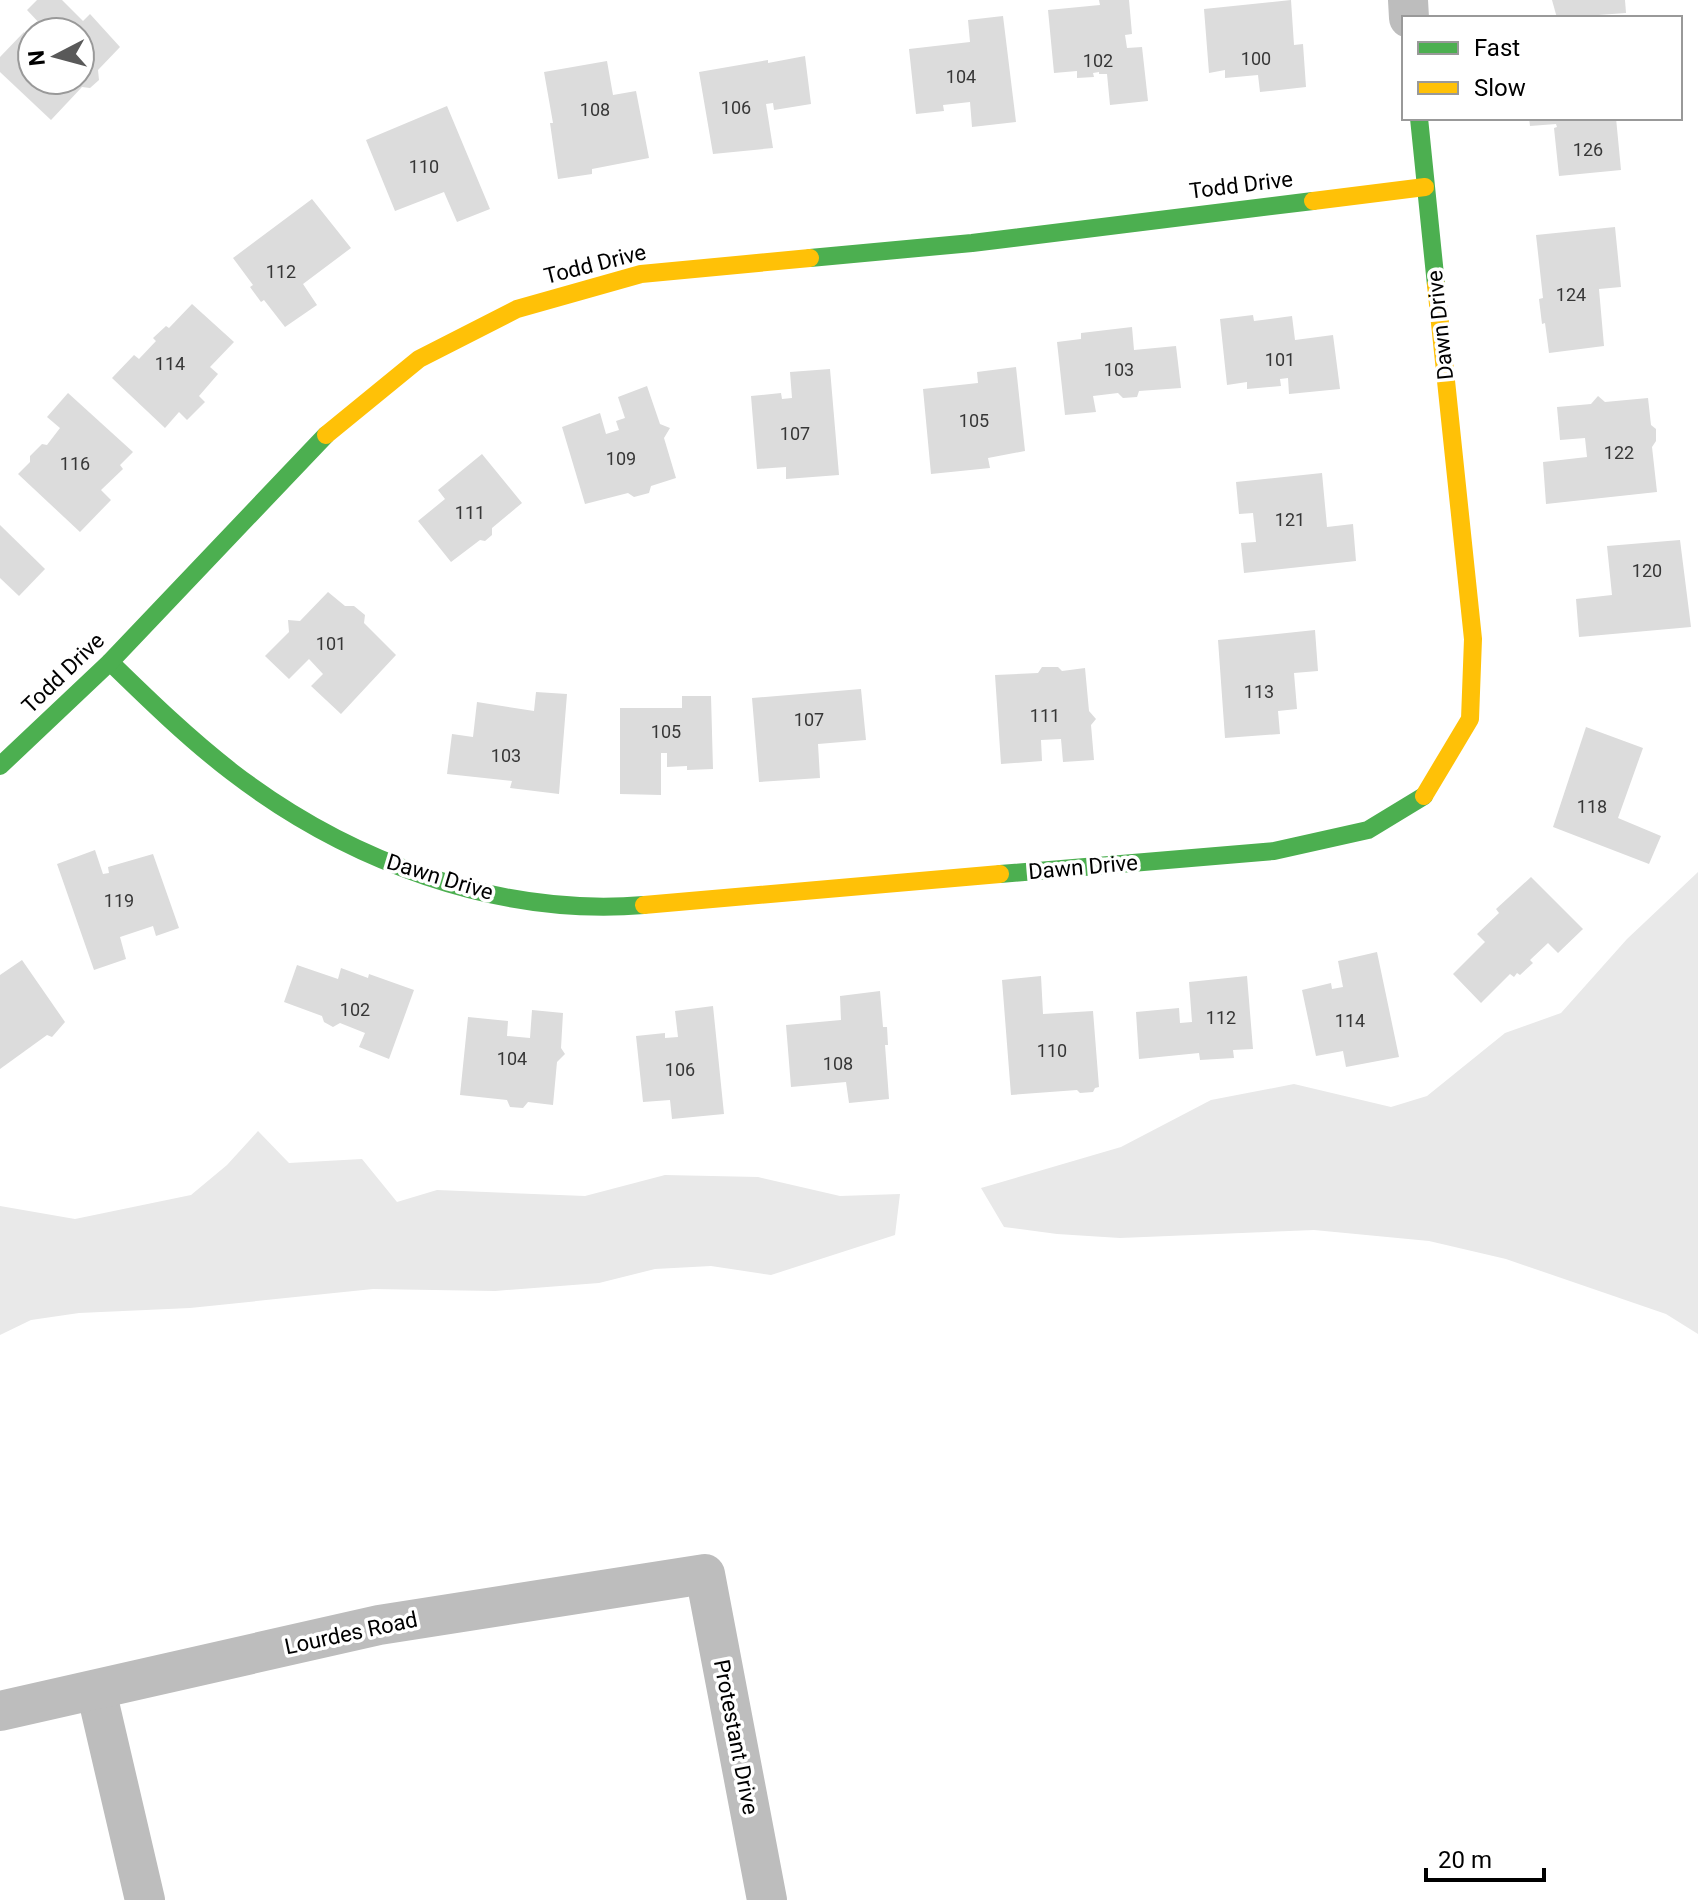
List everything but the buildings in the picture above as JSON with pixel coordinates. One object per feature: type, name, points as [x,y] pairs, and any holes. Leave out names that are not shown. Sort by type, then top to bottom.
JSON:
[{"type":"street","name":"Dawn Drive","points":[[110,662],[197,745],[271,801],[372,856],[445,883],[521,900],[619,907],[1274,851],[1368,830],[1426,795],[1470,719],[1473,639],[1419,120]]},
{"type":"street","name":"Todd Drive","points":[[0,766],[110,662],[334,426],[419,359],[517,309],[641,274],[972,243],[1425,187]]},
{"type":"street","name":"Lourdes Road","points":[[0,1711],[379,1625],[705,1574]]},
{"type":"street","name":"Protestant Drive","points":[[705,1574],[767,1900]]},
{"type":"street","points":[[96,1690],[145,1900]]},
{"type":"shaded area","points":[[1698,872],[1698,1334],[1666,1314],[1506,1259],[1429,1241],[1314,1230],[1120,1238],[1057,1234],[1004,1227],[981,1188],[1121,1147],[1211,1100],[1294,1084],[1391,1107],[1427,1096],[1505,1033],[1561,1013],[1627,939]]},
{"type":"shaded area","points":[[258,1131],[289,1163],[362,1159],[397,1202],[437,1190],[585,1196],[665,1175],[758,1177],[840,1196],[900,1194],[895,1235],[771,1275],[711,1266],[655,1269],[599,1283],[495,1291],[373,1289],[190,1308],[79,1313],[31,1320],[0,1335],[0,1206],[75,1219],[191,1195],[227,1165]]},
{"type":"traffic: fast","points":[[1419,120],[1436,285]]},
{"type":"traffic: fast","points":[[810,258],[972,243],[1313,201]]},
{"type":"traffic: fast","points":[[0,766],[110,662],[326,435]]},
{"type":"traffic: fast","points":[[110,662],[184,732],[232,772],[277,804],[375,856],[480,892],[534,902],[589,906],[644,905]]},
{"type":"traffic: fast","points":[[1000,874],[1274,851],[1368,830],[1424,796]]},
{"type":"traffic: slow","points":[[1313,201],[1425,187]]},
{"type":"traffic: slow","points":[[326,435],[419,359],[517,309],[641,274],[810,258]]},
{"type":"traffic: slow","points":[[1424,796],[1470,719],[1473,639],[1436,285]]},
{"type":"traffic: slow","points":[[644,905],[1000,874]]}]
